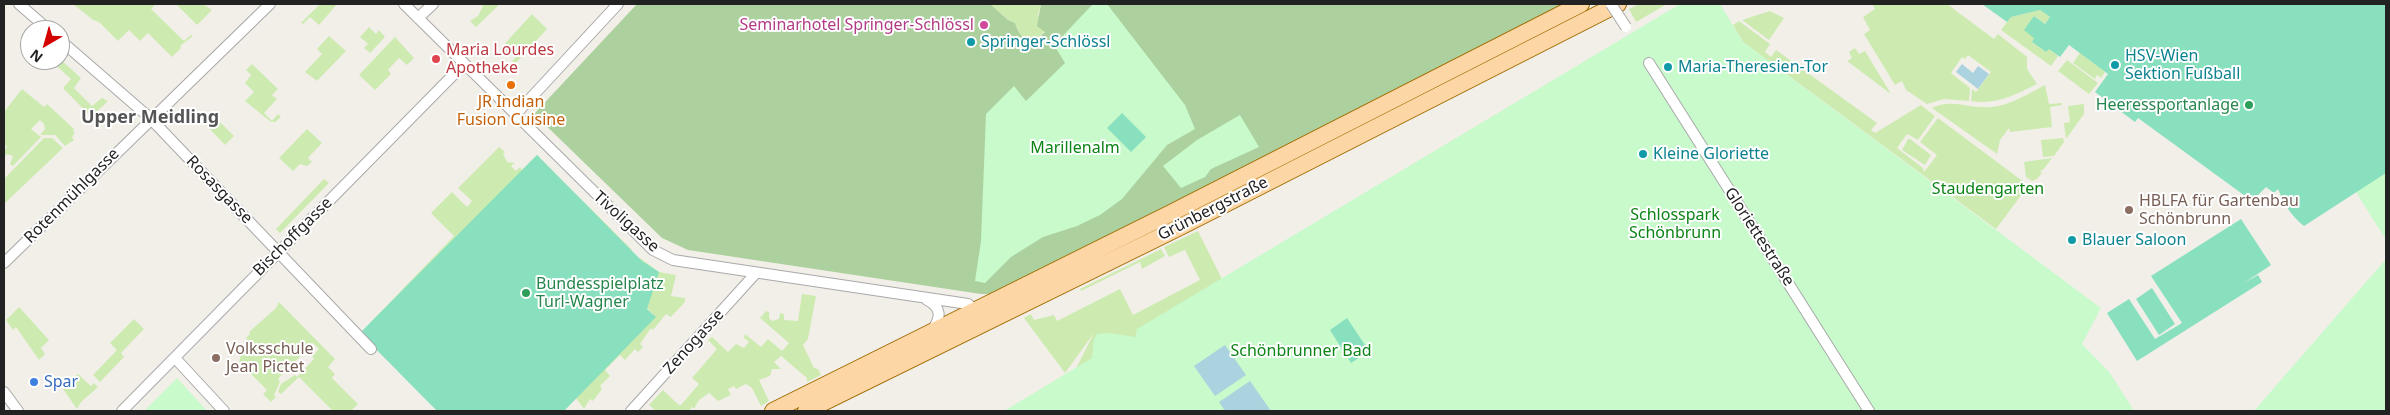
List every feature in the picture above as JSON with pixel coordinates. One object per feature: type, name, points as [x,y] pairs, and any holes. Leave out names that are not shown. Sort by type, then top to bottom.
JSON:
[{"type":"main road","name":"Grünbergstraße","points":[[773,411],[1581,4]]},
{"type":"main road","name":"Grünbergstraße","points":[[806,411],[1182,226],[1618,4]]},
{"type":"street","points":[[19,4],[37,20]]},
{"type":"street","name":"Rotenmühlgasse","points":[[4,263],[150,118],[270,4]]},
{"type":"street","name":"Tivoligasse","points":[[404,4],[653,250],[673,260],[968,304],[976,310]]},
{"type":"street","points":[[418,18],[433,4]]},
{"type":"street","points":[[515,115],[618,4]]},
{"type":"street","points":[[1611,4],[1629,30]]},
{"type":"street","name":"Rosasgasse","points":[[70,49],[150,118],[371,349]]},
{"type":"street","name":"Gloriettestraße","points":[[1649,63],[1869,411]]},
{"type":"street","name":"Bischoffgasse","points":[[122,411],[464,64]]},
{"type":"street","name":"Zenogasse","points":[[631,411],[756,273]]},
{"type":"street","points":[[922,297],[935,304],[940,312],[938,321],[929,334]]},
{"type":"street","points":[[175,358],[224,411]]},
{"type":"street","points":[[4,392],[18,411]]},
{"type":"green space","points":[[73,4],[156,4],[151,9],[184,41],[191,35],[193,36],[180,46],[181,48],[172,57],[148,33],[140,41],[129,30],[118,41],[99,22],[93,20]]},
{"type":"green space","points":[[176,4],[203,4],[212,10],[197,25]]},
{"type":"green space","points":[[320,4],[337,4],[319,25],[310,17],[303,24],[301,23]]},
{"type":"green space","points":[[481,4],[500,4],[476,27],[470,21],[478,16],[483,6]]},
{"type":"green space","points":[[637,4],[990,4],[1008,20],[1015,23],[1019,33],[1024,38],[1034,42],[1045,32],[1037,26],[1041,4],[1566,4],[992,294],[981,294],[688,250],[662,238],[534,114]]},
{"type":"green space","points":[[990,4],[1041,4],[1038,15],[1045,31],[1034,42],[1027,40],[1019,33],[1015,23],[1008,20]]},
{"type":"green space","name":"Marillenalm","points":[[1093,4],[1107,4],[1185,105],[1195,129],[1167,145],[1122,199],[1100,215],[1077,226],[1043,237],[1011,257],[985,283],[975,281],[981,241],[986,114],[1014,86],[1026,101],[1065,63],[1054,45]]},
{"type":"green space","points":[[1639,4],[1667,4],[1636,22],[1629,9]]},
{"type":"green space","name":"Schlosspark Schönbrunn","points":[[1680,4],[1720,4],[1743,42],[2101,308],[2082,344],[2110,373],[2134,411],[1004,411],[1092,358],[1094,339],[1097,334],[1108,333],[1136,337],[1137,329]]},
{"type":"green space","points":[[1872,4],[1947,4],[1994,39],[1998,34],[2027,57],[2027,69],[2037,84],[1997,100],[1989,102],[1971,101],[1972,89],[1976,92],[1991,72],[1968,55],[1965,59],[1962,57],[1951,73],[1970,88],[1969,101],[1944,99],[1927,104],[1906,90],[1902,81],[1895,85],[1864,34],[1870,30],[1863,17],[1875,9]]},
{"type":"green space","name":"Heeressportanlage","points":[[1982,4],[2386,4],[2386,173],[2304,226],[2288,209],[2278,189],[2274,193],[2266,187],[2252,201],[2138,118],[2135,122],[2095,92],[2108,74],[2069,45],[2060,57],[2049,49],[2046,52],[2032,42],[2034,38],[2024,30],[2034,16],[2045,24],[2050,17],[2040,10],[2011,17],[2007,22]]},
{"type":"green space","points":[[2040,10],[2050,17],[2045,24],[2034,16],[2035,38],[2032,42],[2046,52],[2048,48],[2058,56],[2051,66],[2001,30],[2011,17]]},
{"type":"green space","points":[[1770,11],[1784,18],[1769,40],[1742,20]]},
{"type":"green space","points":[[532,14],[547,29],[515,64],[512,61],[515,58],[513,53],[508,54],[500,49]]},
{"type":"green space","name":"Staudengarten","points":[[1739,21],[1770,44],[1765,52],[1771,57],[1776,50],[1877,123],[1871,130],[1875,133],[1921,105],[1935,116],[1918,140],[1907,134],[1897,148],[1923,168],[1924,172],[1937,155],[1920,142],[1938,118],[2024,182],[2025,190],[1996,229],[1743,42],[1733,25]]},
{"type":"green space","points":[[369,27],[376,34],[379,30],[385,37],[370,53],[364,48],[368,44],[360,37]]},
{"type":"green space","points":[[329,36],[346,51],[317,81],[305,72],[322,54],[317,49]]},
{"type":"green space","points":[[395,37],[414,58],[407,65],[399,58],[388,70],[391,74],[375,90],[359,75]]},
{"type":"green space","points":[[1855,48],[1859,54],[1865,51],[1891,94],[1847,61],[1852,58],[1849,52]]},
{"type":"green space","points":[[2080,53],[2105,72],[2101,78],[2097,75],[2095,79],[2073,63]]},
{"type":"green space","points":[[2067,60],[2098,83],[2089,94],[2058,71]]},
{"type":"green space","points":[[252,64],[278,89],[272,95],[277,99],[264,113],[272,121],[278,114],[281,117],[275,122],[271,122],[245,101],[254,92],[245,83],[251,75],[246,70]]},
{"type":"green space","points":[[70,68],[81,78],[74,88],[92,106],[102,98],[108,101],[91,117],[63,88],[71,79],[61,70],[70,70]]},
{"type":"green space","points":[[2045,85],[2049,104],[2062,103],[2062,105],[2050,107],[2052,127],[2010,132],[2009,128],[2000,140],[1997,154],[1932,108],[1946,104],[1982,107],[1997,106],[2018,99]]},
{"type":"green space","points":[[22,89],[44,107],[47,104],[74,129],[75,133],[72,137],[74,140],[65,146],[55,135],[40,135],[45,129],[44,124],[40,120],[31,129],[41,137],[13,166],[10,164],[13,156],[7,154],[4,157],[4,150],[7,147],[4,144],[4,112]]},
{"type":"green space","points":[[2084,104],[2084,114],[2066,139],[2064,123],[2070,122],[2068,106]]},
{"type":"green space","points":[[211,113],[234,136],[225,145],[203,122]]},
{"type":"green space","points":[[1122,113],[1146,137],[1131,152],[1107,128]]},
{"type":"green space","points":[[1240,115],[1259,147],[1211,169],[1205,177],[1181,188],[1163,166],[1197,140]]},
{"type":"green space","points":[[307,129],[322,143],[308,158],[312,162],[307,166],[300,164],[293,171],[279,158]]},
{"type":"green space","points":[[44,138],[52,138],[63,148],[4,204],[4,179]]},
{"type":"green space","points":[[2063,138],[2064,142],[2054,156],[2043,157],[2041,140]]},
{"type":"green space","points":[[1908,139],[1931,155],[1925,165],[1902,150]]},
{"type":"green space","points":[[499,147],[505,152],[503,154],[507,162],[515,163],[511,166],[516,171],[520,167],[522,170],[537,155],[632,250],[369,324],[454,236],[431,213],[452,192],[467,207],[472,201],[458,188]]},
{"type":"green space","name":"Bundesspielplatz Turl-Wagner","points":[[537,155],[642,261],[659,272],[647,309],[656,317],[564,411],[437,411],[360,333]]},
{"type":"green space","points":[[2052,158],[2043,170],[2040,171],[2042,173],[2037,179],[2032,181],[2026,177],[2024,162]]},
{"type":"green space","points":[[2386,173],[2386,240],[2356,192]]},
{"type":"green space","points":[[324,179],[329,183],[280,233],[276,229]]},
{"type":"green space","points":[[2241,219],[2271,265],[2244,283],[2258,275],[2262,282],[2137,361],[2107,313],[2129,299],[2155,339],[2182,323],[2151,276]]},
{"type":"green space","points":[[1198,231],[1222,279],[1137,330],[1124,411],[1044,411],[1063,394],[1094,333],[1065,373],[1024,318],[1031,314],[1034,320],[1054,315],[1057,321],[1120,289],[1133,315],[1200,280],[1185,250],[1169,257],[1164,247]]},
{"type":"green space","points":[[1161,249],[1165,256],[1142,269],[1140,262],[1081,291],[1080,289]]},
{"type":"green space","points":[[640,258],[659,272],[676,275],[671,296],[685,298],[685,302],[671,317],[666,314],[653,330],[651,328],[640,344],[643,347],[638,352],[635,349],[625,360],[620,355],[605,370],[610,376],[600,386],[602,389],[593,401],[590,399],[584,409],[576,398],[564,411],[554,411],[653,314],[619,280]]},
{"type":"green space","points":[[2386,259],[2386,411],[2254,411]]},
{"type":"green space","points":[[2152,288],[2175,324],[2159,335],[2136,299]]},
{"type":"green space","points":[[802,294],[816,296],[808,339],[803,345],[814,368],[818,369],[821,375],[807,382],[807,378],[781,356],[774,362],[781,369],[772,369],[770,376],[759,380],[769,401],[761,406],[752,388],[746,384],[736,389],[734,386],[728,389],[731,395],[718,401],[709,393],[699,400],[694,409],[692,407],[689,411],[656,411],[649,405],[663,390],[681,405],[699,384],[692,378],[717,349],[708,340],[712,337],[728,352],[736,344],[744,348],[749,342],[744,338],[745,334],[761,347],[768,339],[782,351],[789,343],[760,318],[766,311],[769,312],[769,318],[772,321],[779,319],[780,313],[784,314],[784,320],[798,321]]},
{"type":"green space","points":[[279,302],[335,359],[328,367],[335,374],[332,378],[358,404],[351,411],[333,411],[299,377],[281,394],[278,392],[281,384],[295,375],[297,377],[314,359],[312,356],[319,349],[313,343],[293,364],[288,359],[281,368],[285,371],[278,379],[280,382],[274,395],[276,397],[271,402],[263,394],[267,390],[248,371],[246,372],[239,365],[241,351],[249,342],[246,338],[250,334],[249,332],[276,308]]},
{"type":"green space","points":[[19,307],[49,340],[41,348],[45,354],[39,360],[16,327],[13,330],[6,320]]},
{"type":"green space","points":[[1347,318],[1369,351],[1351,363],[1330,330]]},
{"type":"green space","points":[[134,319],[144,329],[121,353],[124,357],[100,382],[93,375],[117,350],[110,343]]},
{"type":"green space","points":[[78,374],[91,386],[94,383],[98,387],[81,402],[77,409],[63,389]]},
{"type":"green space","points":[[177,378],[207,411],[144,411]]},
{"type":"water","points":[[1962,64],[1973,73],[1978,66],[1989,74],[1978,89],[1956,72]]},
{"type":"water","points":[[1225,345],[1246,375],[1215,396],[1194,366]]},
{"type":"water","points":[[1250,381],[1271,411],[1225,411],[1219,402]]},
{"type":"place","name":"Seminarhotel Springer-Schlössl","points":[[984,25]]},
{"type":"place","name":"Springer-Schlössl","points":[[971,42]]},
{"type":"place","name":"Maria Lourdes Apotheke","points":[[436,59]]},
{"type":"place","name":"HSV-Wien Sektion Fußball","points":[[2115,65]]},
{"type":"place","name":"Maria-Theresien-Tor","points":[[1668,67]]},
{"type":"place","name":"JR Indian Fusion Cuisine","points":[[511,85]]},
{"type":"place","name":"Heeressportanlage","points":[[2249,105]]},
{"type":"place","name":"Kleine Gloriette","points":[[1643,154]]},
{"type":"place","name":"HBLFA für Gartenbau Schönbrunn","points":[[2129,210]]},
{"type":"place","name":"Blauer Saloon","points":[[2072,240]]},
{"type":"place","name":"Bundesspielplatz Turl-Wagner","points":[[526,293]]},
{"type":"place","name":"Volksschule Jean Pictet","points":[[216,358]]},
{"type":"place","name":"Spar","points":[[34,382]]},
{"type":"district","name":"Upper Meidling","points":[[150,118]]},
{"type":"park label","name":"Schönbrunner Bad","points":[[1301,351]]}]
